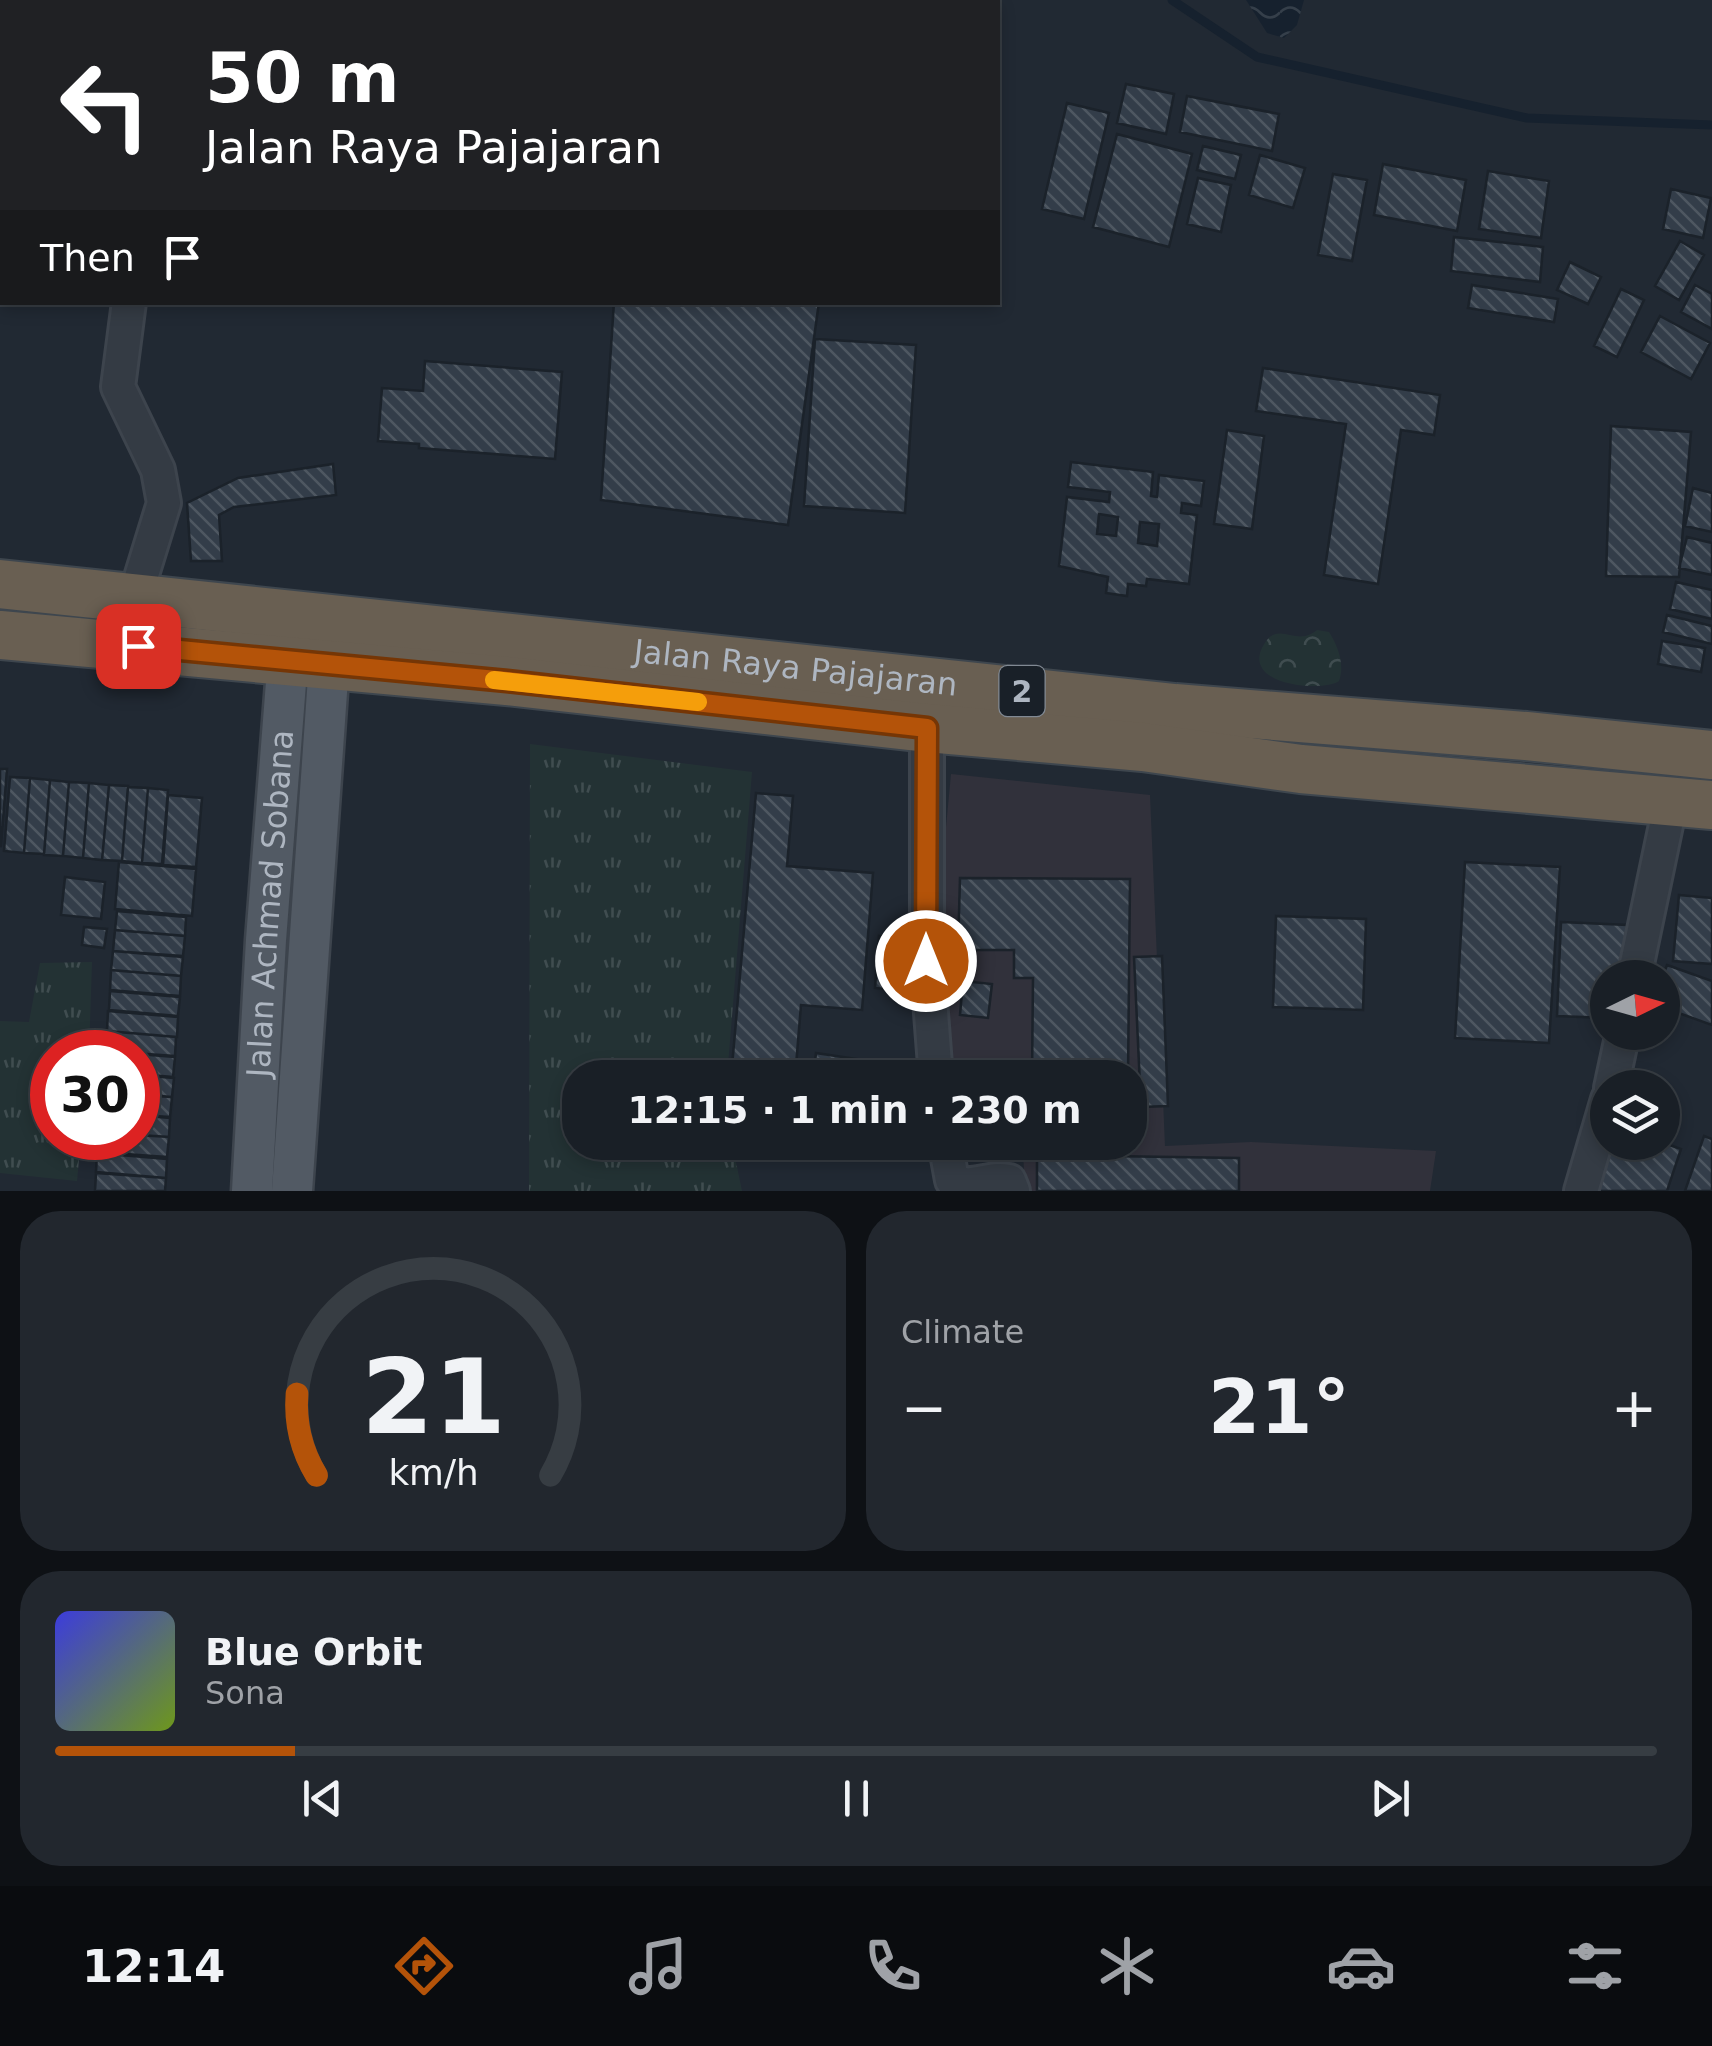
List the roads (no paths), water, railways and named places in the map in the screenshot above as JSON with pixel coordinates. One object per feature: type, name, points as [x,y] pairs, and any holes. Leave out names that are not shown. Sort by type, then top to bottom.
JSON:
[{"type":"highway","name":"Jalan Raya Pajajaran","points":[[0,584],[135,597],[310,640],[927,728],[1173,751],[1301,769],[1691,803]]},
{"type":"highway","name":"Jalan Raya Pajajaran","points":[[0,635],[310,640],[832,670],[1175,708],[1526,736],[1712,756]]},
{"type":"main road","name":"Jalan Achmad Sobana","points":[[252,1191],[310,640]]},
{"type":"main road","name":"Jalan Achmad Sobana","points":[[292,1191],[310,640]]},
{"type":"street","points":[[129,305],[118,387],[158,470],[164,503],[135,597]]},
{"type":"street","points":[[927,728],[926,961],[934,1060]]},
{"type":"street","points":[[1640,960],[1691,803]]},
{"type":"street","points":[[1580,1191],[1590,1158]]},
{"type":"street","points":[[948,1160],[952,1180],[969,1185],[996,1178],[1009,1181],[1013,1191]]},
{"type":"water","points":[[1246,0],[1304,0],[1297,25],[1284,38],[1267,33]]},
{"type":"waterway","points":[[1172,0],[1257,57],[1527,118],[1712,125]]}]
